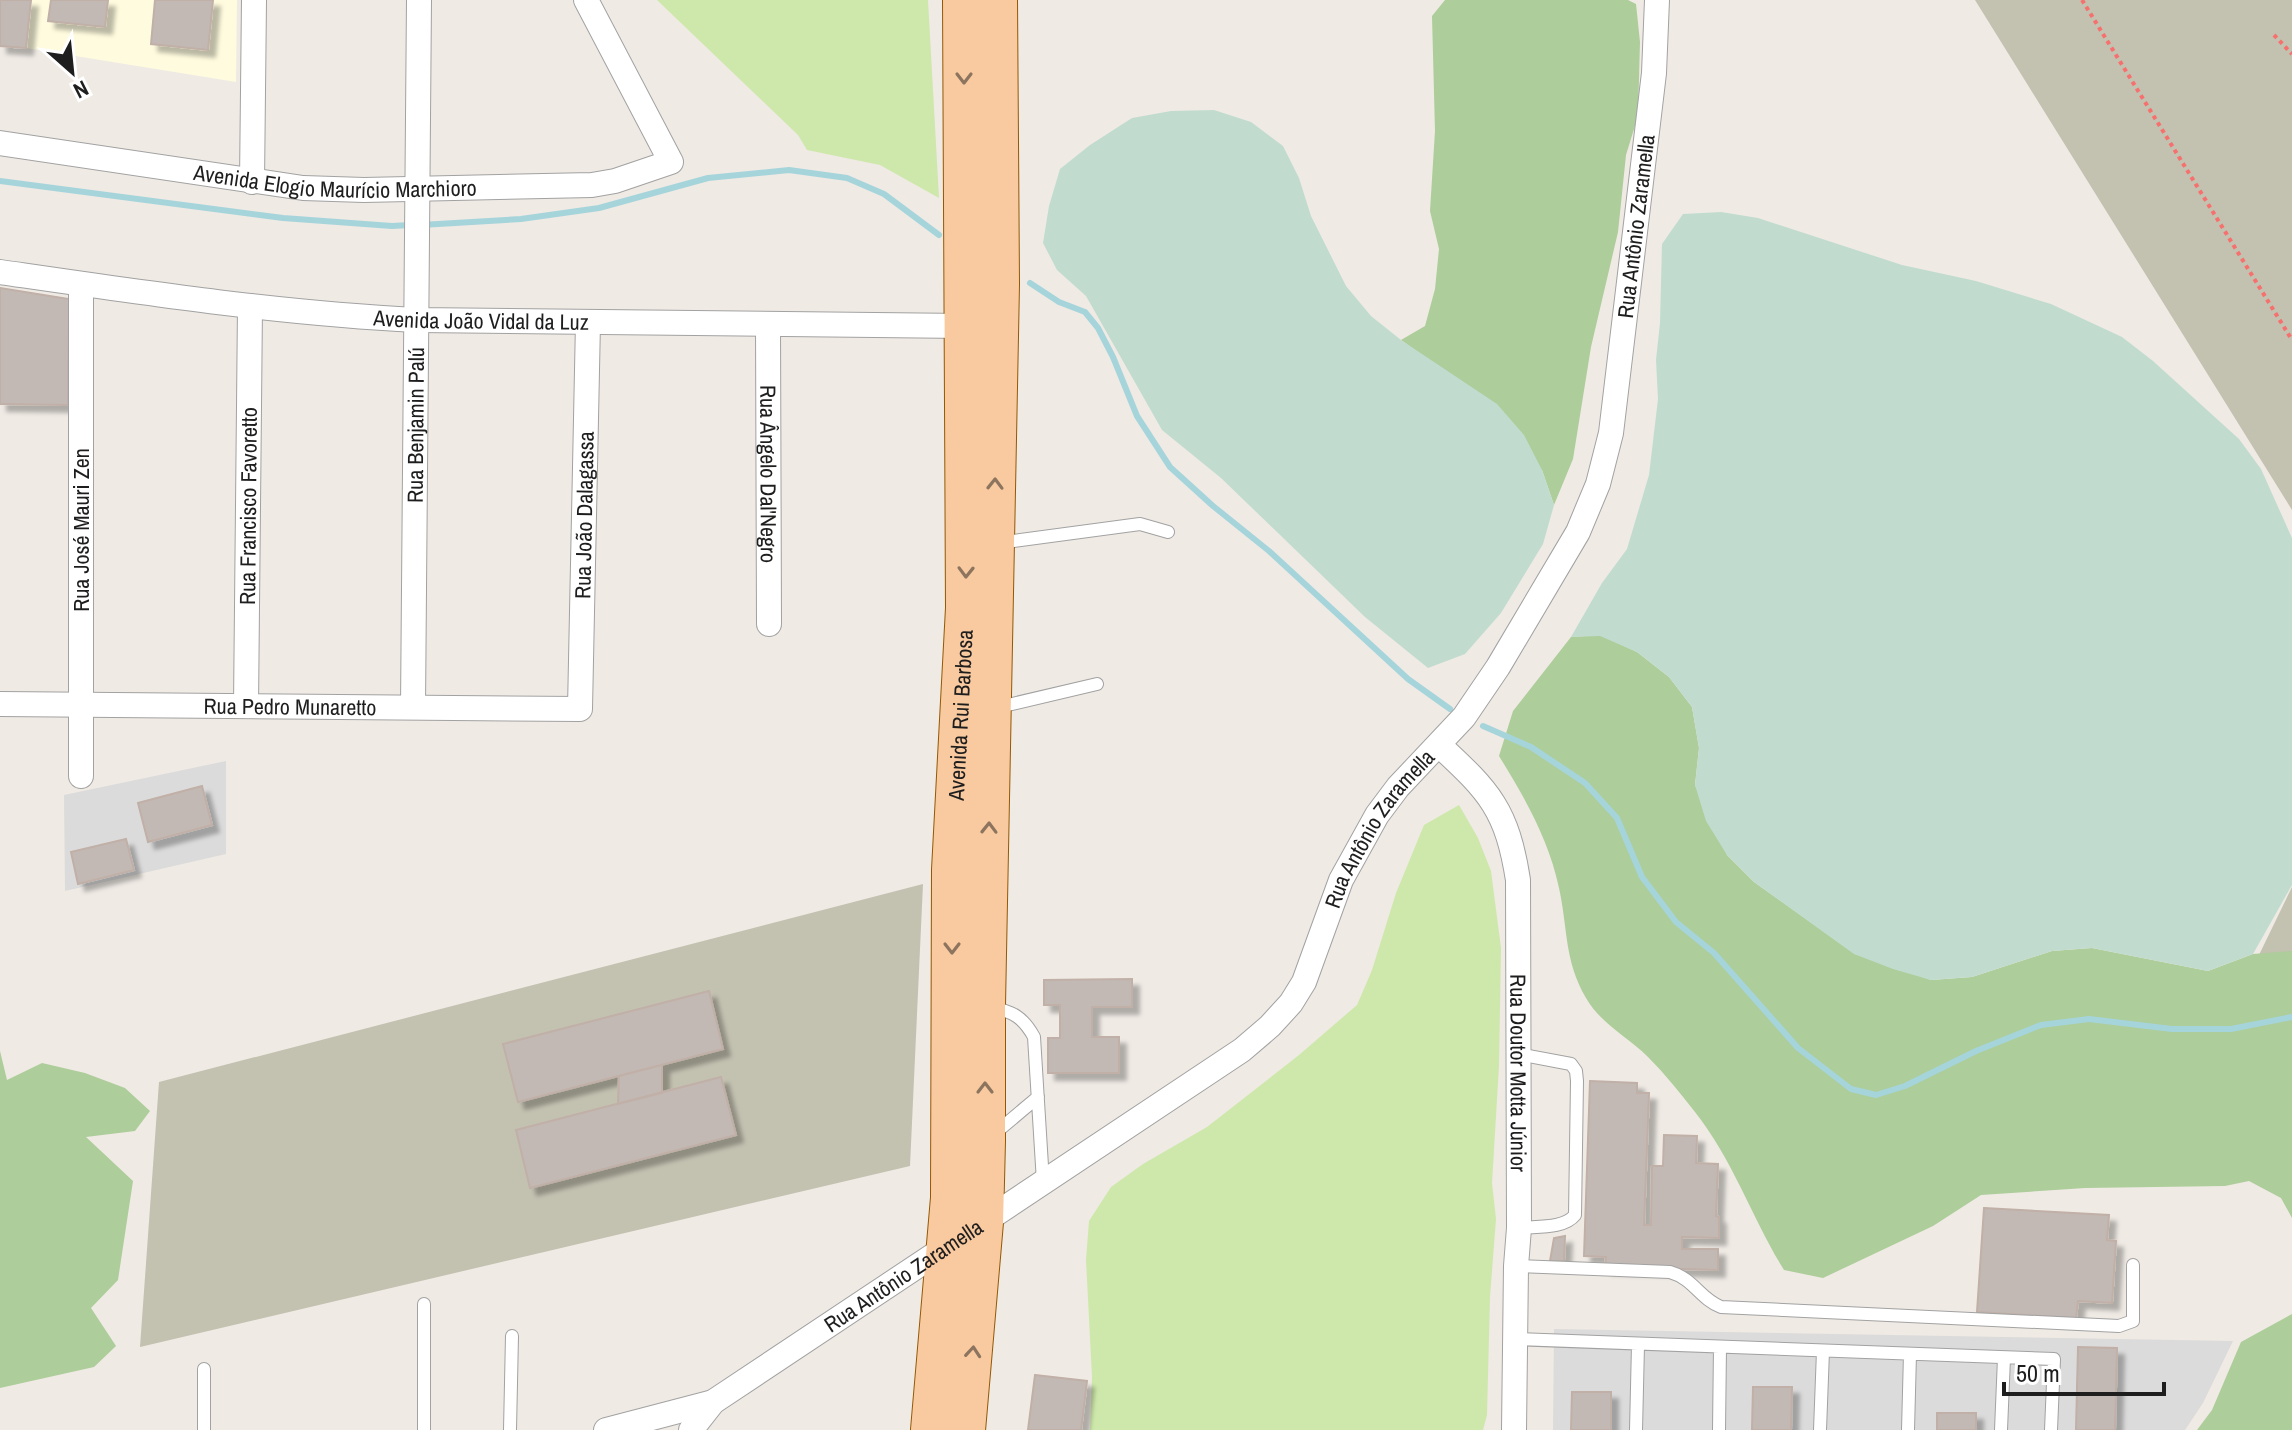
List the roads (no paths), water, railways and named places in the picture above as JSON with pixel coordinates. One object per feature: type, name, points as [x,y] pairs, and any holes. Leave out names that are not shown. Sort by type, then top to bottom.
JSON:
[{"type":"main road","name":"Avenida Rui Barbosa","points":[[963,0],[982,210]]},
{"type":"main road","name":"Avenida Rui Barbosa","points":[[965,1430],[983,1222],[985,1141],[994,544],[982,284],[982,210],[997,0]]},
{"type":"main road","name":"Avenida Rui Barbosa","points":[[931,1430],[948,1245],[952,1153],[952,870],[966,608],[965,326],[982,284]]},
{"type":"street","points":[[252,182],[254,0]]},
{"type":"street","name":"Rua Benjamin Palú","points":[[413,707],[419,0]]},
{"type":"street","name":"Avenida Elogio Maurício Marchioro","points":[[0,143],[252,182],[418,198],[592,185],[615,181],[671,162],[586,0]]},
{"type":"street","name":"Rua Antônio Zaramella","points":[[713,1402],[1242,1050],[1280,1015],[1304,982],[1341,880],[1358,846],[1398,787],[1477,701],[1578,532],[1598,484],[1611,433],[1654,73],[1657,0]]},
{"type":"street","name":"Avenida João Vidal da Luz","points":[[0,272],[250,306],[417,320],[965,326]]},
{"type":"street","name":"Rua José Mauri Zen","points":[[81,284],[81,776]]},
{"type":"street","name":"Rua Francisco Favoretto","points":[[246,706],[250,306]]},
{"type":"street","name":"Rua João Dalagassa","points":[[580,709],[588,322]]},
{"type":"street","name":"Rua Ângelo Dal'Negro","points":[[768,324],[769,624]]},
{"type":"street","name":"Rua Pedro Munaretto","points":[[0,704],[580,709]]},
{"type":"street","name":"Rua Doutor Motta Júnior","points":[[1439,745],[1485,791],[1499,811],[1512,843],[1519,895],[1519,1228],[1514,1430]]},
{"type":"street","points":[[606,1430],[713,1402]]},
{"type":"street","points":[[691,1430],[713,1402]]},
{"type":"lane","points":[[994,544],[1140,524],[1168,532]]},
{"type":"lane","points":[[991,709],[1097,684]]},
{"type":"lane","points":[[985,1005],[1012,1011],[1025,1021],[1034,1037],[1043,1182]]},
{"type":"lane","points":[[1518,1054],[1571,1064],[1577,1081],[1575,1215],[1570,1221],[1559,1224],[1519,1228]]},
{"type":"lane","points":[[985,1141],[1025,1111],[1038,1097]]},
{"type":"lane","points":[[1516,1266],[1670,1272],[1686,1277],[1713,1304],[1721,1307],[2119,1326],[2133,1321],[2135,1313],[2133,1265]]},
{"type":"lane","points":[[424,1304],[424,1430]]},
{"type":"lane","points":[[510,1430],[512,1336]]},
{"type":"lane","points":[[1514,1339],[2054,1359],[2051,1430]]},
{"type":"lane","points":[[1636,1430],[1638,1345]]},
{"type":"lane","points":[[1719,1430],[1720,1347]]},
{"type":"lane","points":[[1820,1430],[1823,1351]]},
{"type":"lane","points":[[1908,1430],[1910,1354]]},
{"type":"lane","points":[[2001,1430],[2004,1358]]},
{"type":"lane","points":[[204,1369],[204,1430]]},
{"type":"waterway","points":[[421,225],[521,219],[599,208],[708,178],[789,170],[847,178],[884,194],[939,235]]},
{"type":"waterway","points":[[0,181],[283,218],[410,225]]},
{"type":"waterway","points":[[1030,283],[1059,302],[1085,312],[1098,328],[1137,416],[1170,467],[1269,551],[1408,679],[1450,709]]},
{"type":"waterway","points":[[1483,726],[1531,747],[1585,783],[1617,818],[1642,877],[1676,922],[1714,953],[1798,1048],[1851,1089],[1876,1095],[1905,1086],[1976,1051],[2041,1025],[2089,1019],[2172,1029],[2231,1029],[2292,1017]]}]
